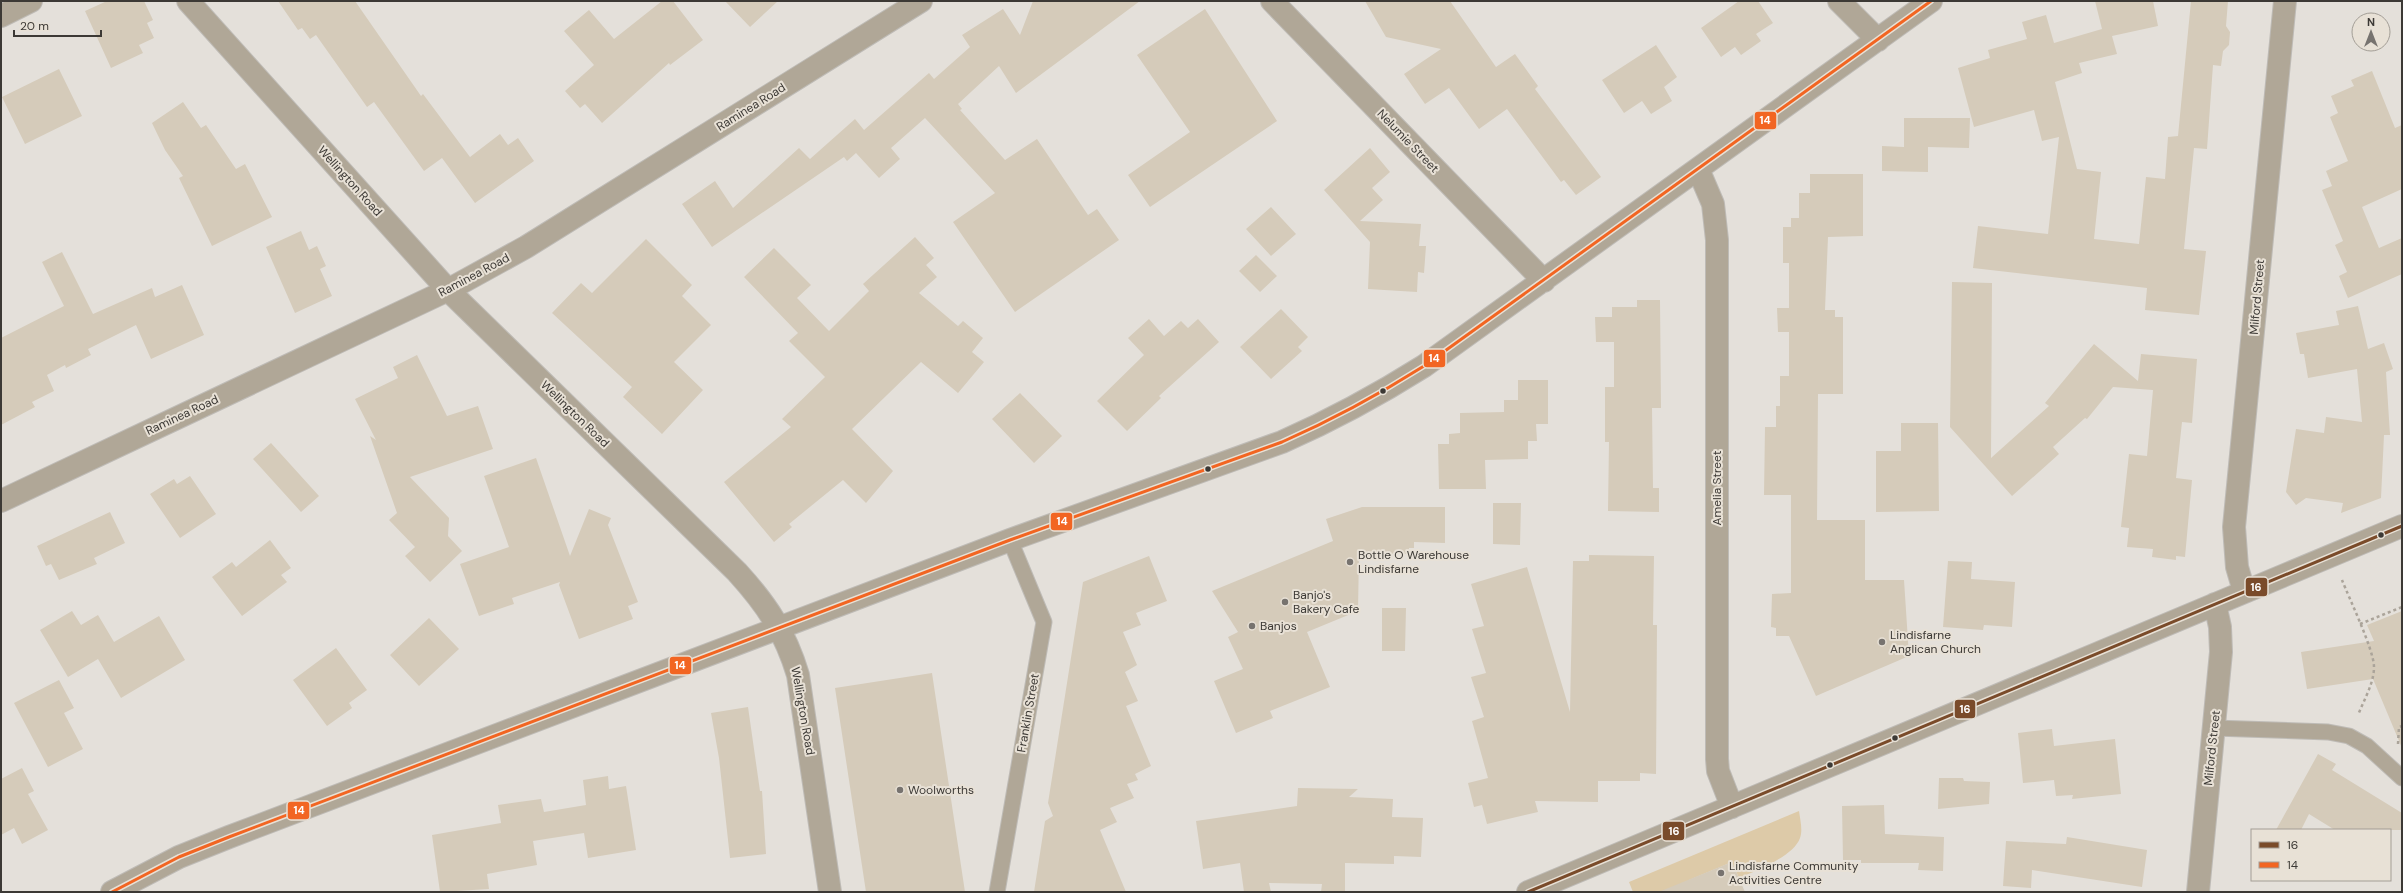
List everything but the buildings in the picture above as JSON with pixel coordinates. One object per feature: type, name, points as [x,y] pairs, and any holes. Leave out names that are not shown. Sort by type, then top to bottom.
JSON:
[{"type":"street","points":[[1,16],[31,1]]},
{"type":"street","name":"Wellington Road","points":[[188,1],[448,290],[737,572],[760,597],[781,629],[792,655],[802,695],[830,892]]},
{"type":"street","name":"Raminea Road","points":[[1,501],[448,290],[526,247],[921,1]]},
{"type":"street","name":"Nelumie Street","points":[[1272,1],[1544,281]]},
{"type":"street","points":[[1840,1],[1878,40]]},
{"type":"street","points":[[112,892],[179,858],[229,837],[781,629],[1010,540],[1282,442],[1324,424],[1392,386],[1424,366],[1931,1]]},
{"type":"street","name":"Milford Street","points":[[2244,591],[2237,567],[2234,527],[2285,1]]},
{"type":"street","name":"Amelia Street","points":[[1698,169],[1713,204],[1717,240],[1717,759],[1718,771],[1732,807]]},
{"type":"street","points":[[1528,892],[2402,526]]},
{"type":"street","name":"Milford Street","points":[[2198,892],[2221,652],[2220,628],[2215,604]]},
{"type":"lane","name":"Franklin Street","points":[[997,892],[1044,622],[1010,540]]},
{"type":"lane","points":[[2214,728],[2328,732],[2349,736],[2367,746],[2402,778]]},
{"type":"path","points":[[2331,555],[2360,624],[2374,666],[2372,679],[2358,715]]},
{"type":"path","points":[[2360,624],[2402,607]]},
{"type":"path","points":[[2398,747],[2399,727],[2402,726]]},
{"type":"shaded area","points":[[1799,811],[1801,832],[1800,838],[1796,845],[1783,857],[1764,867],[1739,878],[1732,862],[1689,880],[1694,892],[1633,892],[1629,882]]},
{"type":"transit line","name":"14","points":[[112,892],[179,857],[229,837],[1010,540],[1282,442],[1319,425],[1372,397],[1424,366],[1931,1]]},
{"type":"transit line","name":"16","points":[[1528,892],[2402,526]]},
{"type":"place","name":"Bottle O Warehouse Lindisfarne","points":[[1350,562]]},
{"type":"place","name":"Banjo's Bakery Cafe","points":[[1285,602]]},
{"type":"place","name":"Banjos","points":[[1252,626]]},
{"type":"place","name":"Lindisfarne Anglican Church","points":[[1882,642]]},
{"type":"place","name":"Woolworths","points":[[900,790]]},
{"type":"place","name":"Lindisfarne Community Activities Centre","points":[[1721,873]]}]
